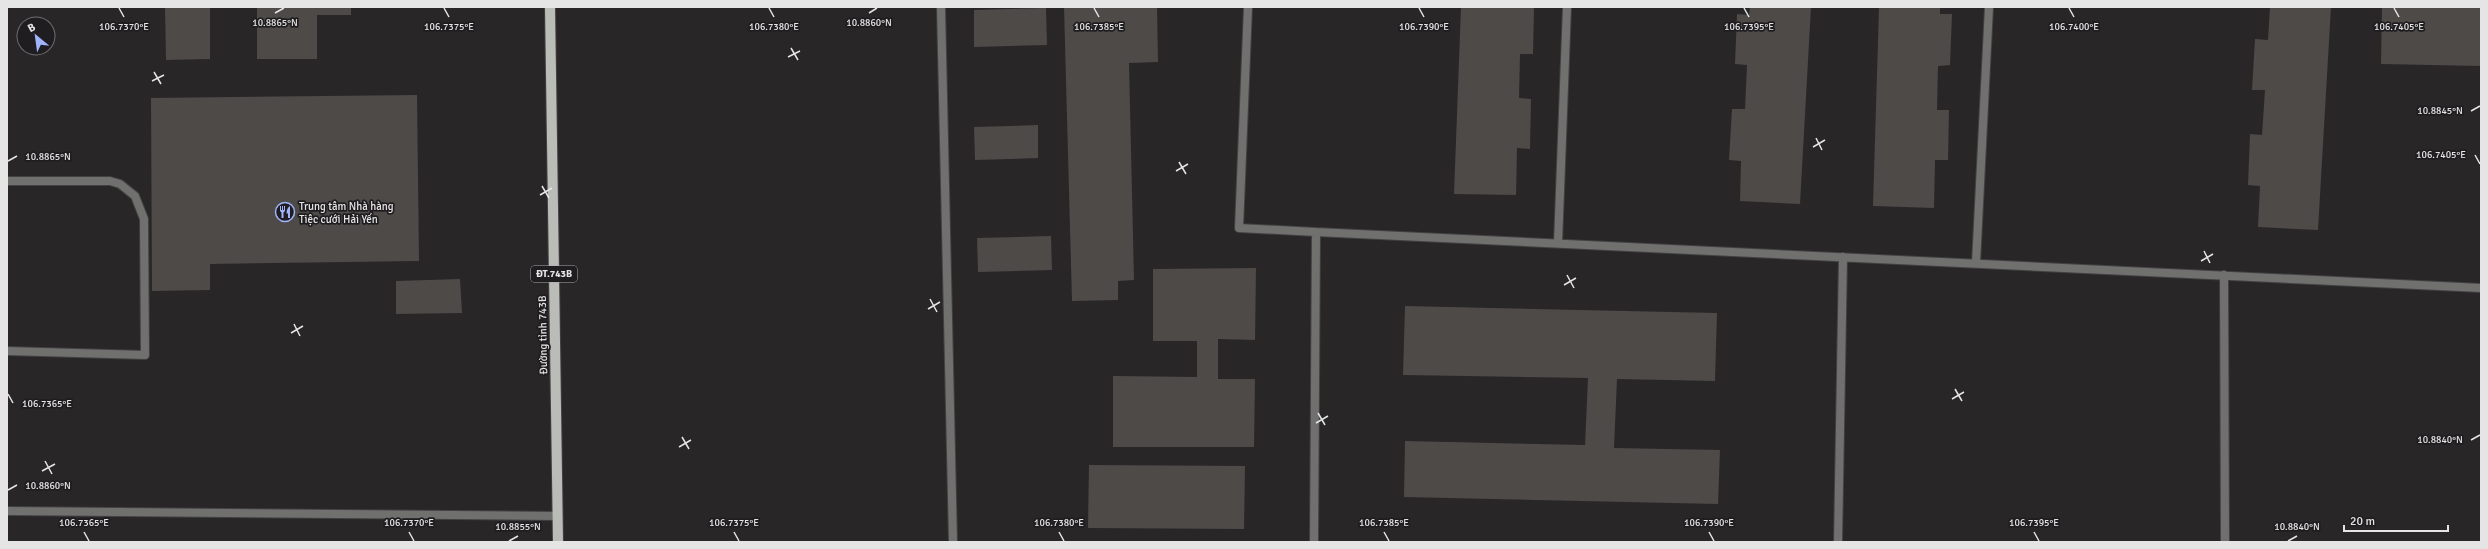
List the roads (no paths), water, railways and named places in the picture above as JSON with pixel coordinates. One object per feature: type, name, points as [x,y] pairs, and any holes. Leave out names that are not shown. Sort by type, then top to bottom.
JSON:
[{"type":"main road","name":"Đường tỉnh 743B","points":[[550,7],[558,542]]},
{"type":"lane","points":[[941,7],[953,542]]},
{"type":"lane","points":[[1248,7],[1239,228],[2481,288]]},
{"type":"lane","points":[[1558,243],[1566,7]]},
{"type":"lane","points":[[1976,263],[1989,7]]},
{"type":"lane","points":[[7,181],[110,181],[128,189],[135,196],[144,219],[145,355],[7,351]]},
{"type":"lane","points":[[1314,542],[1316,232]]},
{"type":"lane","points":[[1838,542],[1843,257]]},
{"type":"lane","points":[[2224,276],[2225,542]]},
{"type":"lane","points":[[7,511],[557,516]]},
{"type":"place","name":"Trung tâm Nhà hàng Tiệc cưới Hải Yến","points":[[285,212]]}]
